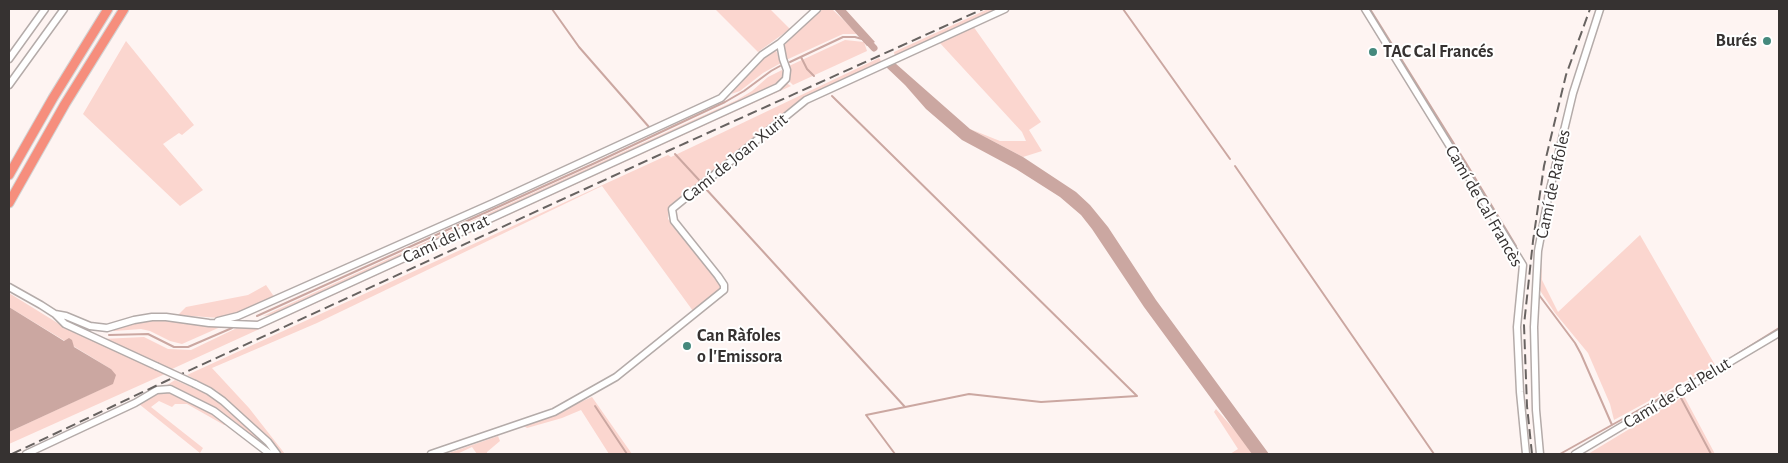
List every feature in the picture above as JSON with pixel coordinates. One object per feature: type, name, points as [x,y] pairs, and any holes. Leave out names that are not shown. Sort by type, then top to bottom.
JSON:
[{"type":"highway","points":[[9,175],[53,98],[108,9]]},
{"type":"highway","points":[[9,203],[65,104],[124,9]]},
{"type":"street","points":[[9,59],[45,9]]},
{"type":"street","points":[[9,85],[64,9]]},
{"type":"street","points":[[209,323],[238,316],[493,203],[721,98],[762,55],[780,43],[817,9]]},
{"type":"street","name":"Camí de Joan Xurit","points":[[431,454],[554,412],[616,378],[724,290],[724,285],[718,276],[674,221],[672,209],[806,100],[1005,9]]},
{"type":"street","name":"Camí de Cal Francès","points":[[1365,9],[1522,265],[1517,327],[1520,392],[1526,454]]},
{"type":"street","name":"Camí de Rafoles","points":[[1540,454],[1536,410],[1534,327],[1538,251],[1549,193],[1573,93],[1600,9]]},
{"type":"street","name":"Camí del Prat","points":[[55,314],[66,316],[90,326],[107,328],[152,317],[209,323],[258,325],[778,87],[786,79],[787,70],[780,43]]},
{"type":"street","points":[[9,287],[41,304],[66,324],[209,391],[223,401],[268,442],[277,454]]},
{"type":"street","name":"Camí de Cal Pelut","points":[[1575,454],[1779,333]]},
{"type":"street","points":[[26,454],[135,403],[158,390],[170,389],[214,410],[270,454]]},
{"type":"shaded area","points":[[715,9],[770,9],[790,29],[758,52]]},
{"type":"shaded area","points":[[823,9],[832,9],[858,34],[843,34],[786,60],[784,43]]},
{"type":"shaded area","points":[[834,9],[845,9],[875,42],[867,46]]},
{"type":"shaded area","points":[[988,9],[1000,9],[895,57],[894,52]]},
{"type":"shaded area","points":[[973,26],[1041,122],[1029,130],[1042,151],[1023,157],[970,129],[1000,141],[1026,141],[1022,132],[939,42]]},
{"type":"shaded area","points":[[845,40],[864,42],[867,51],[793,85],[788,80],[789,66]]},
{"type":"shaded area","points":[[126,41],[194,125],[182,135],[179,133],[163,144],[203,190],[180,206],[83,114]]},
{"type":"shaded area","points":[[776,50],[781,63],[763,73],[740,91],[731,94],[763,58]]},
{"type":"shaded area","points":[[879,58],[882,62],[803,100],[669,208],[668,219],[721,284],[718,294],[693,311],[602,186],[317,323],[212,368],[249,408],[285,454],[281,454],[253,424],[217,391],[187,375],[668,155],[671,157]]},
{"type":"shaded area","points":[[895,63],[970,129],[1023,157],[1076,192],[1090,205],[1108,227],[1156,300],[1269,454],[1252,454],[1144,307],[1081,215],[1060,197],[1016,169],[962,140],[926,109],[885,66]]},
{"type":"shaded area","points":[[782,70],[788,84],[791,86],[172,369],[102,339],[144,337],[168,349],[191,350],[241,326],[257,327],[276,314],[263,316],[737,100],[752,91],[768,77]]},
{"type":"shaded area","points":[[1640,235],[1715,365],[1614,420],[1610,404],[1588,353],[1555,313],[1539,289],[1541,257],[1542,280],[1558,312]]},
{"type":"shaded area","points":[[266,285],[275,298],[237,315],[219,318],[178,315],[186,307],[248,295]]},
{"type":"shaded area","points":[[9,293],[64,327],[165,374],[9,444],[9,432],[112,384],[111,369],[9,307]]},
{"type":"shaded area","points":[[9,307],[64,341],[69,338],[72,340],[74,347],[111,369],[116,375],[113,384],[9,432]]},
{"type":"shaded area","points":[[163,318],[225,325],[182,344],[141,329],[114,331],[111,329],[140,321]]},
{"type":"shaded area","points":[[175,380],[205,393],[224,405],[264,444],[234,421],[167,385]]},
{"type":"shaded area","points":[[164,391],[201,406],[231,425],[224,425],[187,404],[175,404],[172,407],[159,401],[151,407],[203,448],[200,453],[139,404]]},
{"type":"shaded area","points":[[1684,396],[1715,454],[1588,454]]},
{"type":"shaded area","points":[[592,397],[632,454],[609,454],[581,410],[562,418],[527,428],[524,426]]},
{"type":"shaded area","points":[[1216,409],[1246,443],[1252,454],[1230,454],[1238,449],[1214,412]]},
{"type":"shaded area","points":[[498,436],[500,441],[487,454],[477,454],[472,447],[457,454],[446,454]]},
{"type":"waterway","points":[[552,9],[579,47],[649,127]]},
{"type":"waterway","points":[[1123,9],[1230,159]]},
{"type":"waterway","points":[[1370,9],[1516,246]]},
{"type":"waterway","points":[[790,62],[843,37],[862,39]]},
{"type":"waterway","points":[[864,37],[874,48]]},
{"type":"waterway","points":[[801,57],[807,69],[814,76]]},
{"type":"waterway","points":[[257,316],[725,102],[780,66]]},
{"type":"waterway","points":[[832,96],[1137,396],[1041,402],[969,394],[866,415],[895,454]]},
{"type":"waterway","points":[[675,154],[699,180]]},
{"type":"waterway","points":[[1235,166],[1434,454]]},
{"type":"waterway","points":[[706,189],[905,407]]},
{"type":"waterway","points":[[1539,295],[1575,343],[1612,425]]},
{"type":"waterway","points":[[109,335],[148,334],[174,347],[188,347],[232,328]]},
{"type":"waterway","points":[[1734,356],[1779,328]]},
{"type":"waterway","points":[[1560,454],[1730,359]]},
{"type":"waterway","points":[[1681,398],[1711,454]]},
{"type":"waterway","points":[[595,406],[627,454]]},
{"type":"railway","points":[[12,454],[164,382],[670,150],[983,9]]},
{"type":"railway","points":[[1532,454],[1527,406],[1524,325],[1533,241],[1544,166],[1566,75],[1590,9]]},
{"type":"place","name":"Burés","points":[[1767,41]]},
{"type":"place","name":"TAC Cal Francés","points":[[1373,52]]},
{"type":"place","name":"Can Ràfoles o l'Emissora","points":[[687,346]]}]
